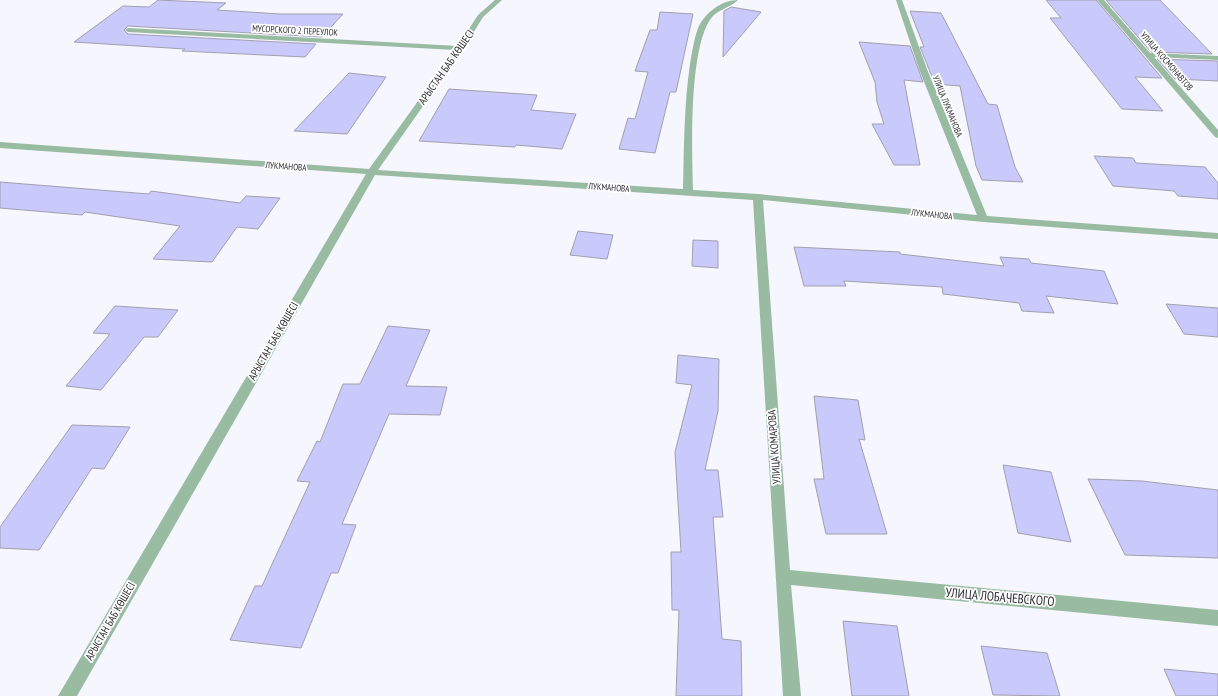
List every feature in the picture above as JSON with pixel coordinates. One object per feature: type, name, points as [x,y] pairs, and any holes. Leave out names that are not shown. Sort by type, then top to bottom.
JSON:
[{"type":"street","points":[[480,16],[492,0]]},
{"type":"street","name":"АРЫСТАН БАБ КӨШЕСІ","points":[[67,696],[372,172],[460,48],[480,16],[499,0]]},
{"type":"street","points":[[688,192],[688,123],[697,39],[709,16],[735,0]]},
{"type":"street","name":"УЛИЦА ЛУКМАНОВА","points":[[899,0],[923,69],[983,219]]},
{"type":"street","name":"УЛИЦА КОСМОНАВТОВ","points":[[1100,0],[1218,135]]},
{"type":"street","name":"МУСОРСКОГО 2 ПЕРЕУЛОК","points":[[128,30],[460,48]]},
{"type":"street","points":[[1149,55],[1218,58]]},
{"type":"street","name":"ЛУКМАНОВА","points":[[2,147],[758,197],[983,219],[1218,236]]},
{"type":"street","name":"УЛИЦА КОМАРОВА","points":[[758,197],[792,696]]},
{"type":"street","name":"УЛИЦА ЛОБАЧЕВСКОГО","points":[[783,577],[1218,618]]},
{"type":"building","points":[[158,0],[226,3],[217,10],[280,14],[343,14],[322,37],[128,26],[124,30],[128,34],[316,44],[305,57],[182,51],[185,49],[74,42],[123,6],[149,7]]},
{"type":"building","points":[[1046,0],[1096,0],[1162,78],[1135,77],[1163,111],[1122,109],[1050,18],[1061,18]]},
{"type":"building","points":[[1106,0],[1160,0],[1212,54],[1151,52]]},
{"type":"building","points":[[731,7],[761,12],[723,57],[724,11]]},
{"type":"building","points":[[910,11],[941,13],[988,104],[997,105],[1015,167],[1023,182],[982,180],[976,166],[960,86],[935,84],[920,47],[924,47]]},
{"type":"building","points":[[660,12],[693,14],[676,92],[670,92],[655,153],[619,149],[628,118],[635,119],[648,72],[635,71],[650,30],[657,30]]},
{"type":"building","points":[[859,42],[910,46],[923,82],[904,80],[920,165],[894,165],[872,124],[884,124],[877,102],[875,82]]},
{"type":"building","points":[[1157,59],[1218,61],[1218,81],[1175,79]]},
{"type":"building","points":[[349,73],[386,77],[347,134],[294,131]]},
{"type":"building","points":[[449,89],[537,95],[531,110],[576,114],[562,149],[516,145],[515,147],[419,141]]},
{"type":"building","points":[[1094,156],[1133,158],[1136,163],[1205,167],[1218,183],[1218,199],[1178,196],[1174,191],[1113,186]]},
{"type":"building","points":[[0,182],[149,194],[151,191],[240,203],[246,196],[280,198],[258,229],[237,227],[212,262],[153,259],[180,226],[85,212],[82,215],[0,208]]},
{"type":"building","points":[[578,231],[613,235],[607,259],[570,255]]},
{"type":"building","points":[[693,240],[718,241],[718,268],[692,266]]},
{"type":"building","points":[[794,247],[900,252],[900,254],[1004,266],[1000,257],[1029,259],[1031,263],[1104,271],[1118,304],[1046,296],[1054,313],[1022,311],[1019,303],[943,294],[942,287],[844,281],[846,286],[804,286]]},
{"type":"building","points":[[1166,304],[1218,308],[1218,337],[1184,334]]},
{"type":"building","points":[[115,306],[178,310],[158,337],[144,337],[101,390],[66,386],[110,334],[93,333]]},
{"type":"building","points":[[388,326],[430,330],[406,386],[447,387],[440,415],[389,414],[342,524],[356,525],[338,573],[331,573],[301,648],[230,640],[255,586],[262,586],[310,482],[297,481],[317,441],[320,442],[343,384],[360,384]]},
{"type":"building","points":[[678,355],[719,359],[718,411],[705,470],[718,470],[723,517],[713,517],[722,639],[741,641],[742,696],[676,696],[679,610],[672,610],[671,552],[681,552],[675,452],[692,385],[676,383]]},
{"type":"building","points":[[814,396],[858,400],[865,440],[859,439],[887,534],[826,534],[814,479],[824,479]]},
{"type":"building","points":[[72,425],[130,427],[104,469],[92,468],[39,550],[0,548],[0,527]]},
{"type":"building","points":[[1003,465],[1051,472],[1071,542],[1018,533]]},
{"type":"building","points":[[1088,479],[1142,481],[1218,490],[1218,558],[1125,555]]},
{"type":"building","points":[[843,621],[897,626],[909,696],[852,696]]},
{"type":"building","points":[[981,646],[1047,653],[1060,696],[993,695]]},
{"type":"building","points":[[1164,669],[1218,674],[1218,696],[1176,696]]}]
